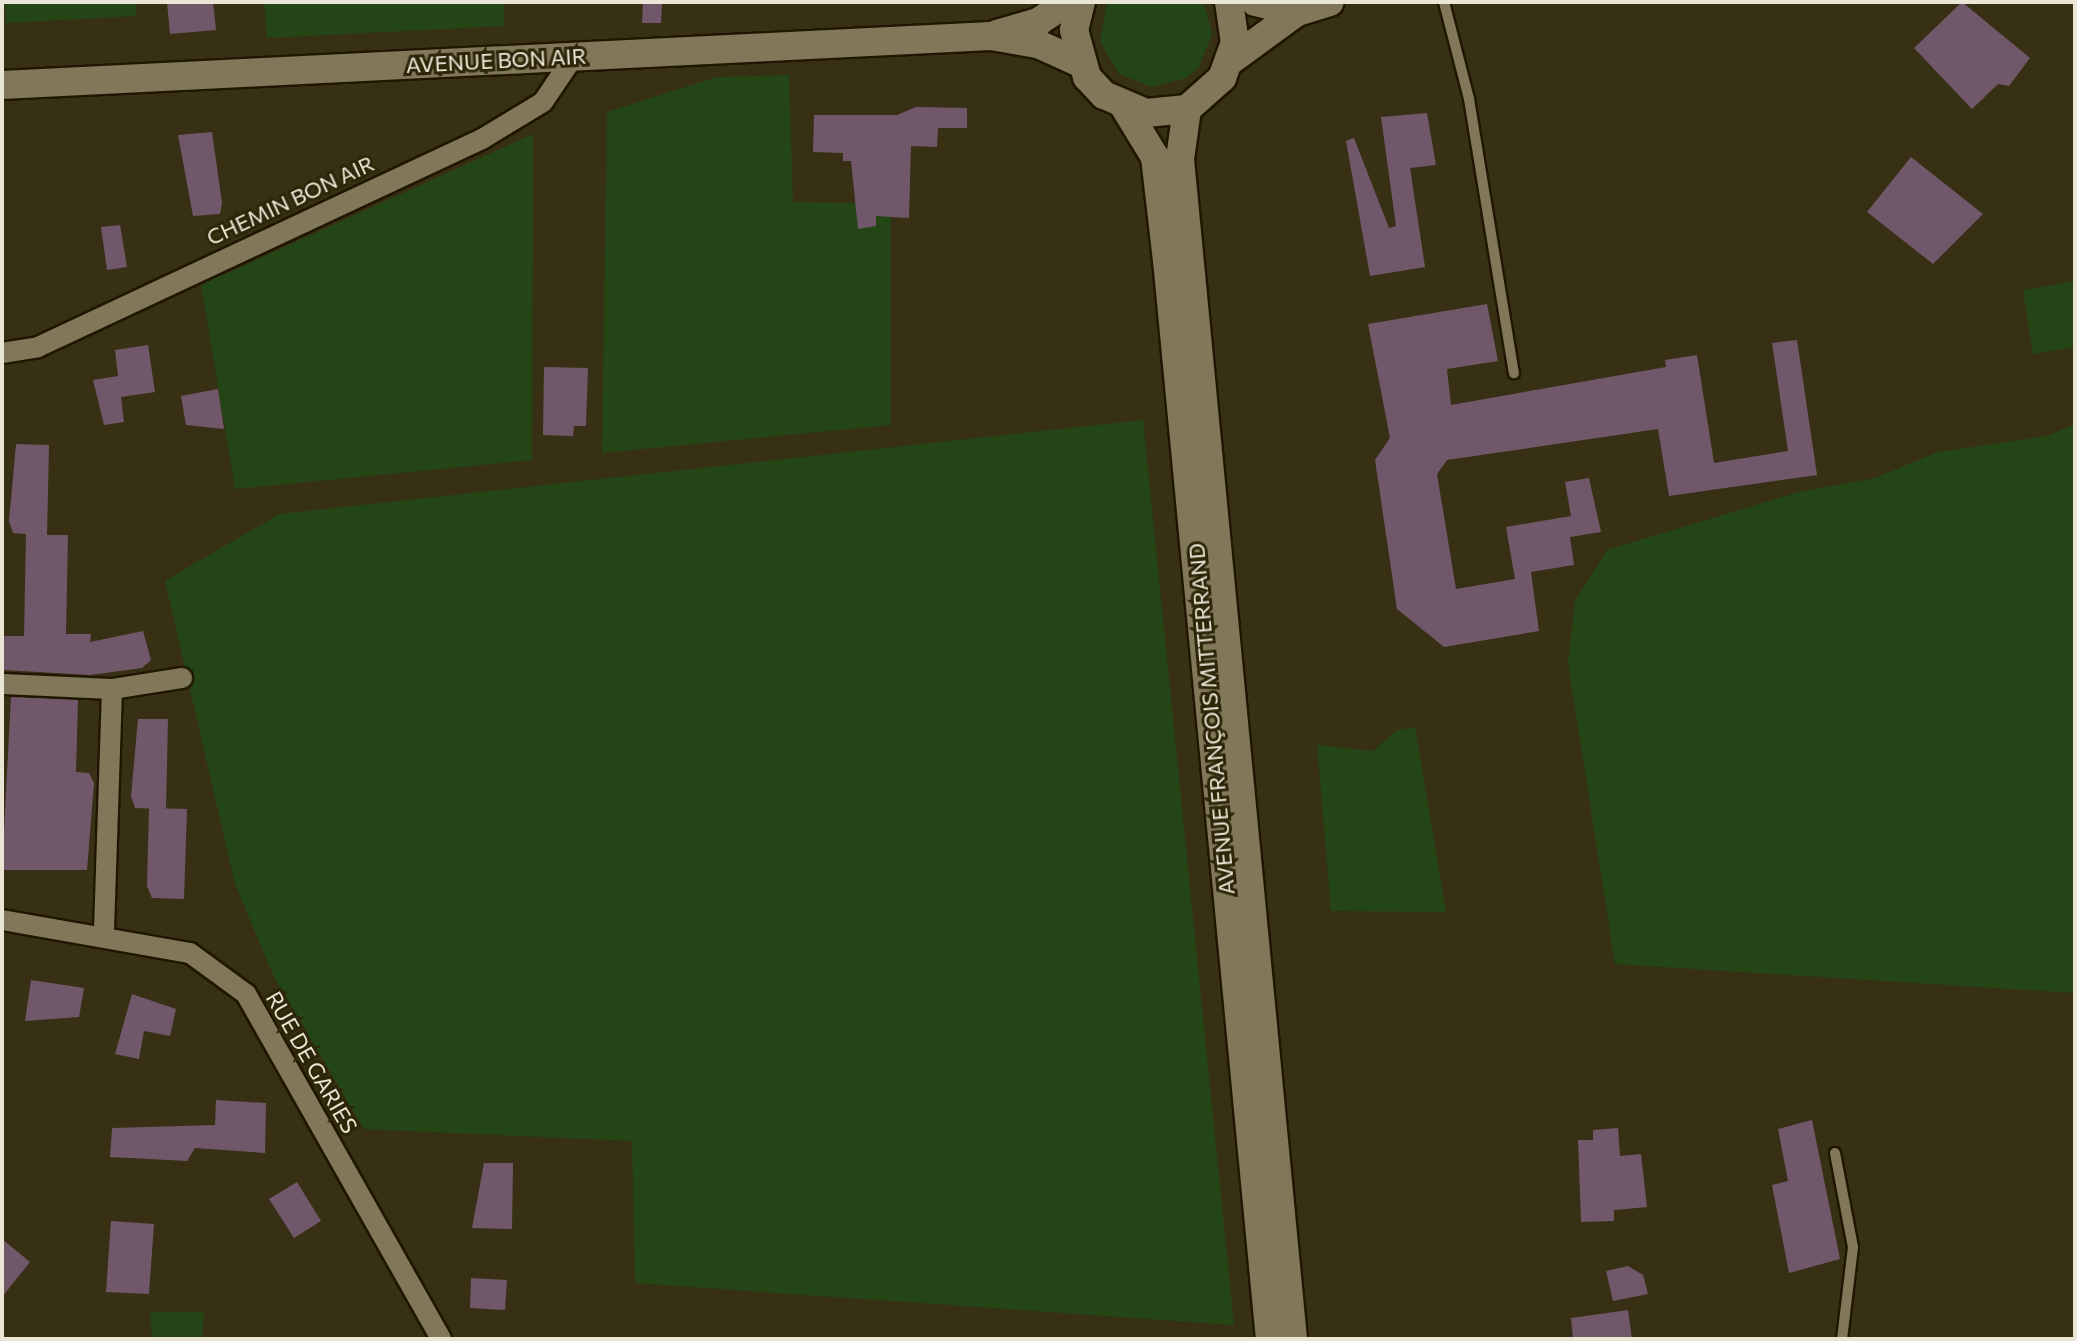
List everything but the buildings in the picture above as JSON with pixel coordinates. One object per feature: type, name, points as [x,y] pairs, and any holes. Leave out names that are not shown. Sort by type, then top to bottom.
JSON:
[{"type":"main road","name":"AVENUE BON AIR","points":[[991,36],[1038,22],[1068,2]]},
{"type":"main road","points":[[1081,2],[1074,30],[1082,64]]},
{"type":"main road","points":[[1229,2],[1230,61]]},
{"type":"main road","points":[[1255,2],[1297,12]]},
{"type":"main road","points":[[1125,108],[1187,109],[1230,61],[1297,12],[1330,2]]},
{"type":"main road","name":"AVENUE BON AIR","points":[[2,85],[991,36],[1038,44],[1082,64]]},
{"type":"main road","name":"AVENUE FRANÇOIS MITTERRAND","points":[[1082,64],[1104,95],[1125,108],[1155,157],[1270,1339]]},
{"type":"main road","name":"AVENUE FRANÇOIS MITTERRAND","points":[[1187,109],[1180,159],[1293,1339]]},
{"type":"street","name":"CHEMIN BON AIR","points":[[2,353],[38,347],[482,139],[543,102],[574,56]]},
{"type":"street","points":[[2,684],[112,689],[182,678]]},
{"type":"street","points":[[104,936],[112,689]]},
{"type":"street","name":"RUE DE GARIES","points":[[2,920],[190,953],[246,994],[441,1339]]},
{"type":"lane","points":[[1444,2],[1469,99],[1514,373]]},
{"type":"lane","points":[[1835,1153],[1853,1247],[1842,1339]]},
{"type":"green space","points":[[5,2],[136,2],[136,16],[6,23]]},
{"type":"green space","points":[[264,2],[504,2],[504,26],[267,38]]},
{"type":"green space","points":[[1107,2],[1204,2],[1212,34],[1199,67],[1186,78],[1152,87],[1119,74],[1100,41]]},
{"type":"green space","points":[[789,75],[793,202],[891,204],[891,425],[602,453],[607,112],[717,77]]},
{"type":"green space","points":[[533,134],[532,460],[235,489],[201,285]]},
{"type":"green space","points":[[2075,281],[2075,347],[2033,354],[2023,290]]},
{"type":"green space","points":[[1143,420],[1234,1325],[635,1283],[632,1141],[364,1129],[275,979],[235,884],[165,581],[279,514]]},
{"type":"green space","points":[[2075,424],[2075,993],[1615,964],[1568,663],[1575,601],[1607,550],[1799,492],[1875,478],[1938,452],[2047,436]]},
{"type":"green space","points":[[1415,727],[1446,912],[1331,911],[1317,745],[1373,751],[1397,730]]},
{"type":"green space","points":[[150,1312],[204,1312],[202,1339],[152,1339]]}]
